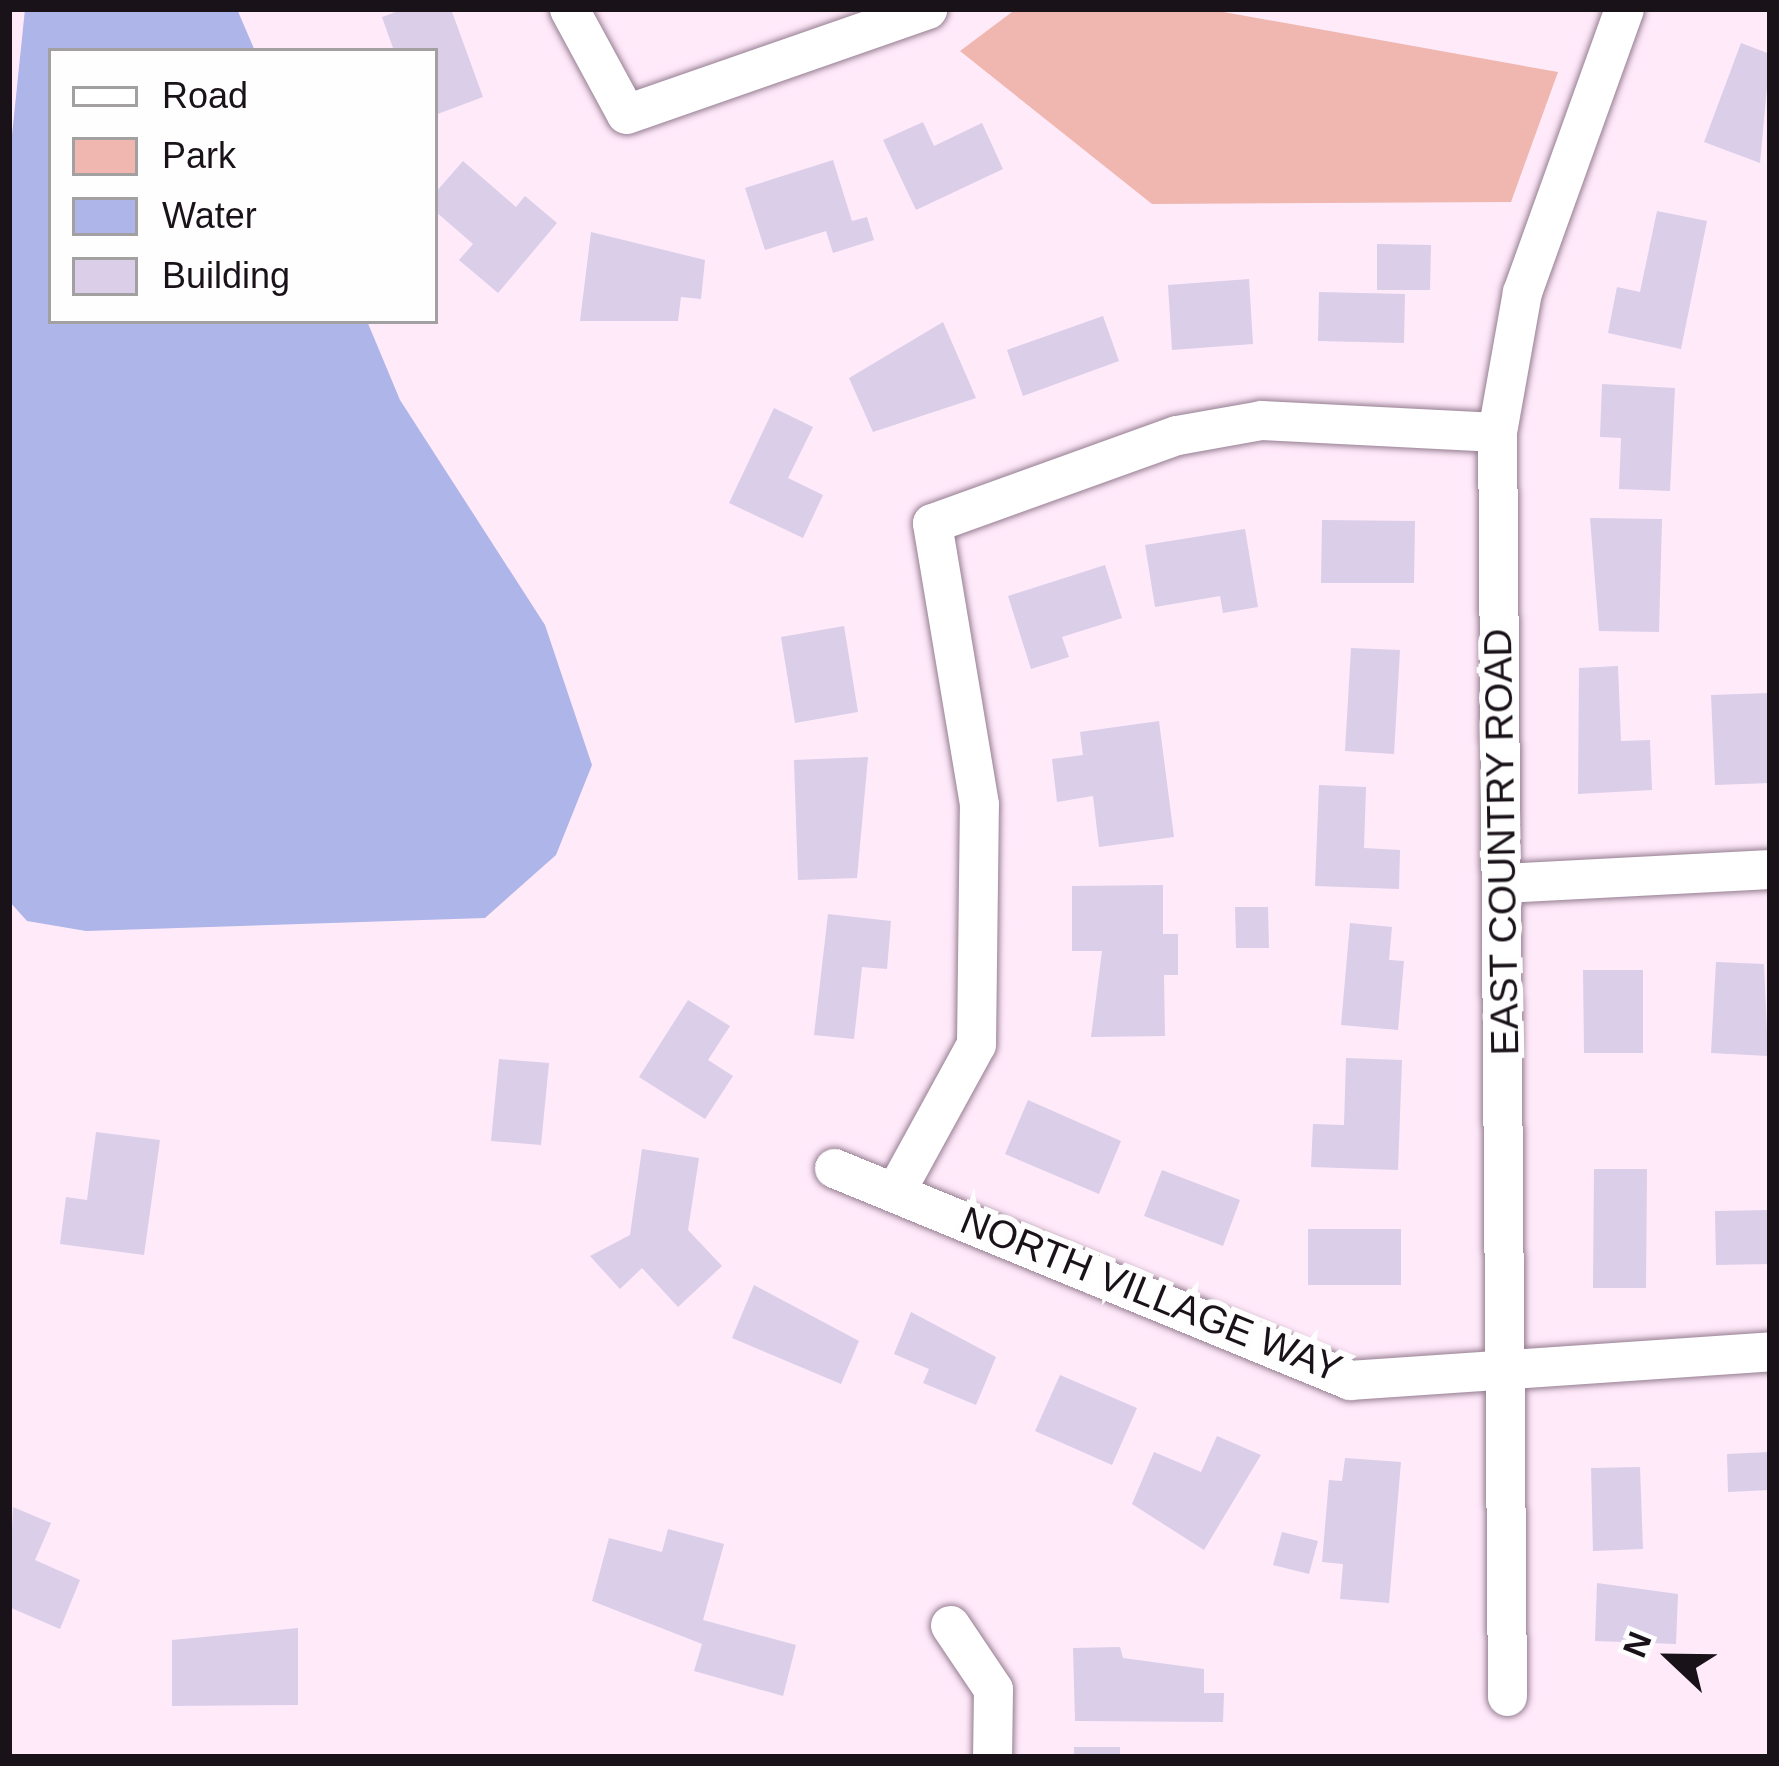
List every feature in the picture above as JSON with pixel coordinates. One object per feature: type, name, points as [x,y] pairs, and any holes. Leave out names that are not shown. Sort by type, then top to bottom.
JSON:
[{"type":"street","points":[[569,9],[626,114],[927,9]]},
{"type":"street","name":"EAST COUNTRY ROAD","points":[[1507,1696],[1497,432],[1522,292],[1624,9]]},
{"type":"street","points":[[896,1190],[976,1044],[979,804],[932,524],[1177,435],[1262,420],[1497,432]]},
{"type":"street","points":[[1503,883],[1770,869]]},
{"type":"street","name":"NORTH VILLAGE WAY","points":[[834,1168],[1350,1379],[1770,1351]]},
{"type":"street","points":[[950,1625],[993,1689],[992,1757]]},
{"type":"green space","points":[[1016,9],[1207,9],[1558,72],[1511,202],[1152,204],[960,51]]},
{"type":"water","points":[[25,9],[237,9],[254,48],[48,48],[48,324],[368,324],[400,400],[545,625],[592,765],[556,855],[485,918],[86,931],[27,921],[9,901],[9,164]]},
{"type":"building","points":[[404,9],[451,9],[483,97],[438,114],[438,48],[393,48],[382,17]]},
{"type":"building","points":[[1741,43],[1770,54],[1760,163],[1704,142]]},
{"type":"building","points":[[923,122],[934,146],[982,123],[1003,169],[916,210],[883,140]]},
{"type":"building","points":[[833,160],[852,221],[867,217],[874,240],[833,253],[826,231],[765,250],[745,188]]},
{"type":"building","points":[[463,161],[516,207],[525,196],[557,223],[498,293],[459,260],[473,244],[438,214],[438,190]]},
{"type":"building","points":[[1657,211],[1707,221],[1681,349],[1608,333],[1617,287],[1640,292]]},
{"type":"building","points":[[591,232],[705,260],[701,299],[681,297],[678,321],[580,321]]},
{"type":"building","points":[[1377,244],[1431,245],[1430,290],[1377,290]]},
{"type":"building","points":[[1249,279],[1253,344],[1172,350],[1168,285]]},
{"type":"building","points":[[1319,292],[1405,294],[1404,343],[1318,341]]},
{"type":"building","points":[[1103,316],[1119,361],[1023,396],[1007,350]]},
{"type":"building","points":[[943,322],[976,398],[873,432],[849,378]]},
{"type":"building","points":[[1602,384],[1675,388],[1670,491],[1619,489],[1621,438],[1600,437]]},
{"type":"building","points":[[774,408],[813,427],[788,478],[823,495],[803,538],[729,503]]},
{"type":"building","points":[[1590,518],[1662,519],[1659,632],[1599,631]]},
{"type":"building","points":[[1322,520],[1415,521],[1414,583],[1321,583]]},
{"type":"building","points":[[1245,529],[1258,607],[1223,613],[1220,596],[1155,607],[1145,545]]},
{"type":"building","points":[[1105,565],[1122,618],[1062,637],[1069,657],[1031,669],[1008,596]]},
{"type":"building","points":[[844,626],[858,712],[795,723],[781,637]]},
{"type":"building","points":[[1351,648],[1400,650],[1394,754],[1345,751]]},
{"type":"building","points":[[1618,666],[1621,741],[1650,740],[1652,790],[1578,794],[1579,668]]},
{"type":"building","points":[[1770,693],[1770,783],[1715,785],[1711,695]]},
{"type":"building","points":[[1159,721],[1174,837],[1099,847],[1093,796],[1057,802],[1052,759],[1083,755],[1080,732]]},
{"type":"building","points":[[868,757],[857,878],[798,880],[794,760]]},
{"type":"building","points":[[1319,785],[1366,787],[1364,848],[1400,850],[1399,889],[1315,886]]},
{"type":"building","points":[[1163,885],[1163,934],[1178,934],[1178,975],[1164,975],[1165,1036],[1091,1037],[1102,951],[1072,951],[1072,886]]},
{"type":"building","points":[[1235,907],[1268,907],[1269,948],[1236,948]]},
{"type":"building","points":[[828,914],[891,921],[887,969],[862,967],[854,1039],[814,1035]]},
{"type":"building","points":[[1350,923],[1392,927],[1389,960],[1404,961],[1398,1030],[1341,1025]]},
{"type":"building","points":[[1716,962],[1764,964],[1768,1056],[1711,1053]]},
{"type":"building","points":[[1583,970],[1643,970],[1643,1053],[1584,1053]]},
{"type":"building","points":[[688,1000],[730,1026],[708,1060],[733,1076],[705,1119],[639,1077]]},
{"type":"building","points":[[1346,1058],[1402,1060],[1398,1170],[1311,1167],[1313,1124],[1344,1125]]},
{"type":"building","points":[[499,1059],[549,1063],[541,1145],[491,1141]]},
{"type":"building","points":[[1028,1100],[1121,1141],[1099,1194],[1005,1154]]},
{"type":"building","points":[[96,1132],[160,1140],[144,1255],[60,1244],[66,1197],[87,1200]]},
{"type":"building","points":[[642,1149],[699,1158],[688,1230],[722,1266],[678,1307],[642,1268],[620,1289],[590,1256],[630,1235]]},
{"type":"building","points":[[1594,1169],[1647,1169],[1646,1288],[1593,1288]]},
{"type":"building","points":[[1162,1170],[1240,1200],[1223,1246],[1144,1216]]},
{"type":"building","points":[[1770,1210],[1770,1264],[1716,1265],[1715,1211]]},
{"type":"building","points":[[1308,1229],[1401,1229],[1401,1285],[1308,1285]]},
{"type":"building","points":[[754,1285],[859,1341],[841,1384],[732,1338]]},
{"type":"building","points":[[911,1312],[996,1357],[976,1405],[923,1383],[929,1369],[894,1354]]},
{"type":"building","points":[[1060,1375],[1137,1408],[1112,1465],[1035,1431]]},
{"type":"building","points":[[1217,1436],[1261,1455],[1204,1550],[1132,1504],[1154,1452],[1201,1472]]},
{"type":"building","points":[[1770,1452],[1770,1490],[1728,1492],[1727,1454]]},
{"type":"building","points":[[1345,1458],[1401,1462],[1389,1603],[1340,1599],[1343,1564],[1322,1562],[1329,1480],[1342,1481]]},
{"type":"building","points":[[1640,1467],[1643,1549],[1593,1551],[1591,1468]]},
{"type":"building","points":[[13,1507],[51,1523],[35,1560],[80,1580],[60,1629],[9,1607]]},
{"type":"building","points":[[668,1529],[724,1544],[703,1620],[796,1645],[783,1696],[694,1671],[702,1644],[592,1601],[609,1538],[662,1552]]},
{"type":"building","points":[[1282,1532],[1318,1541],[1309,1574],[1273,1565]]},
{"type":"building","points":[[1597,1583],[1678,1594],[1676,1644],[1595,1641]]},
{"type":"building","points":[[298,1628],[298,1705],[172,1706],[172,1640]]},
{"type":"building","points":[[1120,1647],[1123,1658],[1204,1669],[1204,1693],[1224,1693],[1223,1722],[1075,1721],[1073,1648]]},
{"type":"building","points":[[1074,1747],[1120,1747],[1120,1757],[1074,1757]]}]
